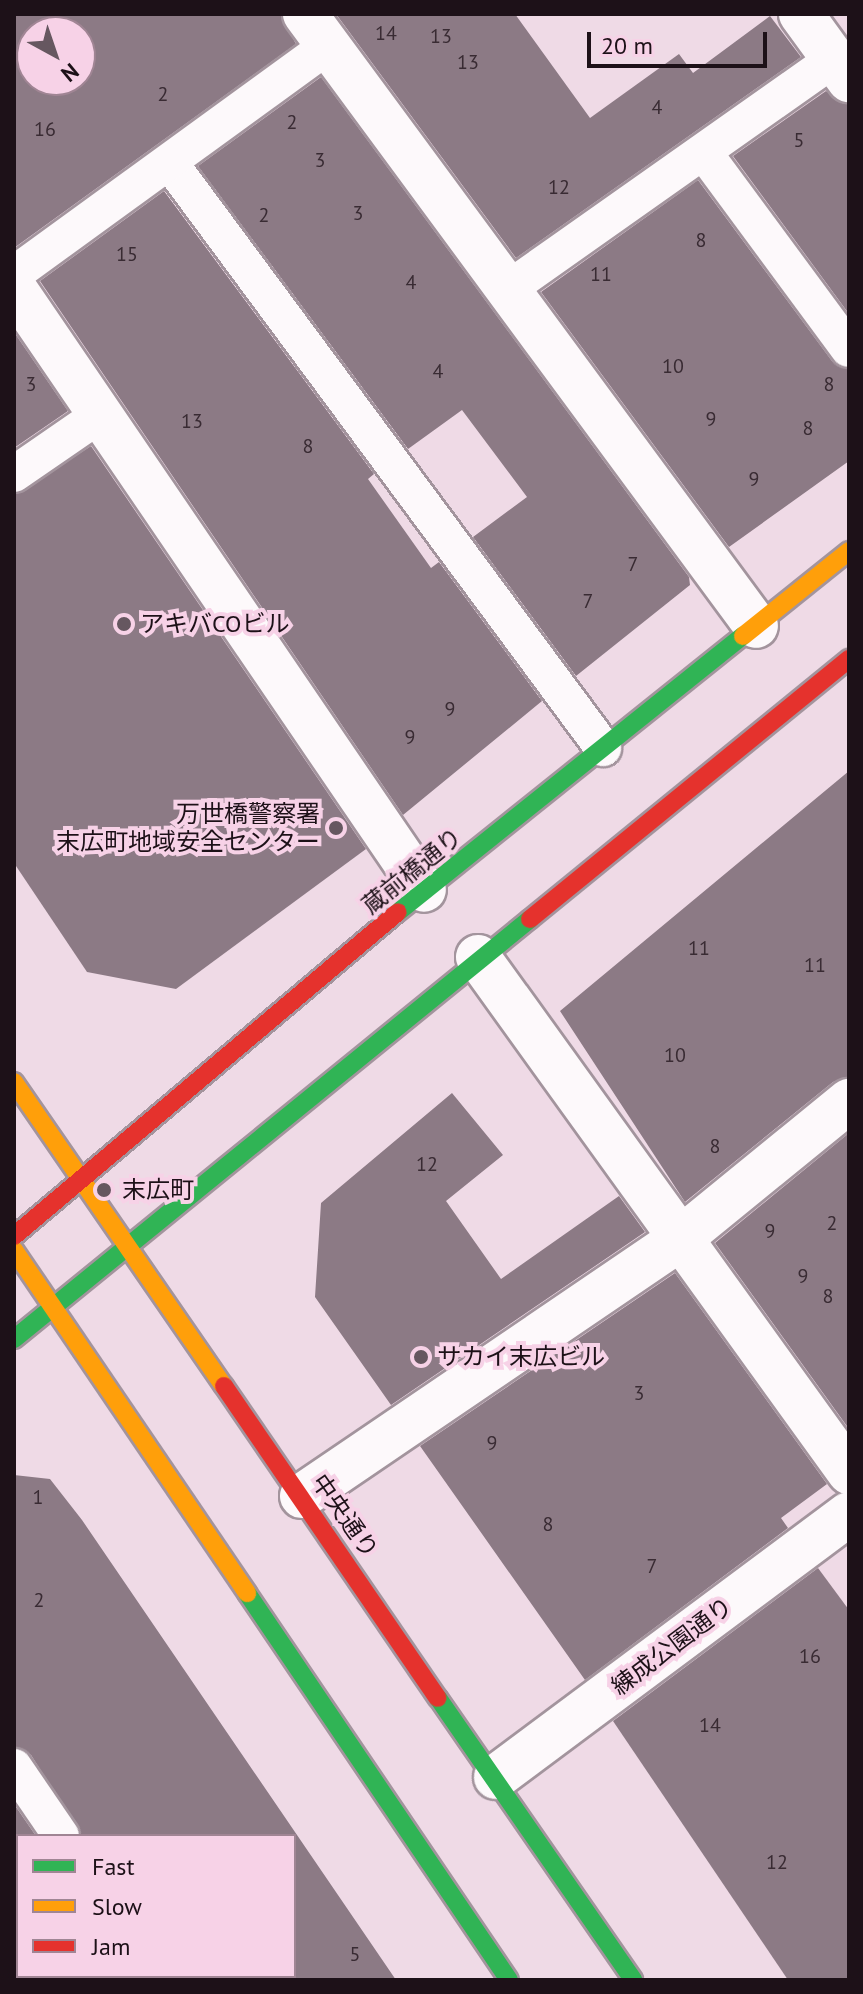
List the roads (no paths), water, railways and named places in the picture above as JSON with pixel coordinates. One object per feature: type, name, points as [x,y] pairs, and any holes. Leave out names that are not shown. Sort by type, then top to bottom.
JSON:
[{"type":"street","points":[[801,14],[841,70]]},
{"type":"street","points":[[316,30],[756,626]]},
{"type":"street","points":[[14,288],[424,890]]},
{"type":"street","name":"蔵前橋通り","points":[[14,1236],[79,1175],[424,890],[849,551]]},
{"type":"street","points":[[14,1339],[478,957],[849,659]]},
{"type":"street","points":[[478,957],[849,1472]]},
{"type":"street","name":"中央通り","points":[[14,1082],[496,1777],[633,1980]]},
{"type":"street","points":[[302,1496],[681,1238],[849,1101]]},
{"type":"street","points":[[14,1250],[503,1978]]},
{"type":"street","name":"練成公園通り","points":[[496,1777],[849,1514]]},
{"type":"lane","points":[[14,274],[170,163],[316,30]]},
{"type":"lane","points":[[508,289],[705,154],[841,70]]},
{"type":"lane","points":[[705,154],[849,349]]},
{"type":"lane","points":[[170,163],[603,748]]},
{"type":"lane","points":[[14,474],[101,414]]},
{"type":"lane","points":[[14,1767],[60,1834]]},
{"type":"place","name":"アキバCOビル","points":[[124,624]]},
{"type":"place","name":"万世橋警察署 末広町地域安全センター","points":[[336,828]]},
{"type":"place","name":"末広町","points":[[104,1190]]},
{"type":"place","name":"サカイ末広ビル","points":[[421,1357]]}]
